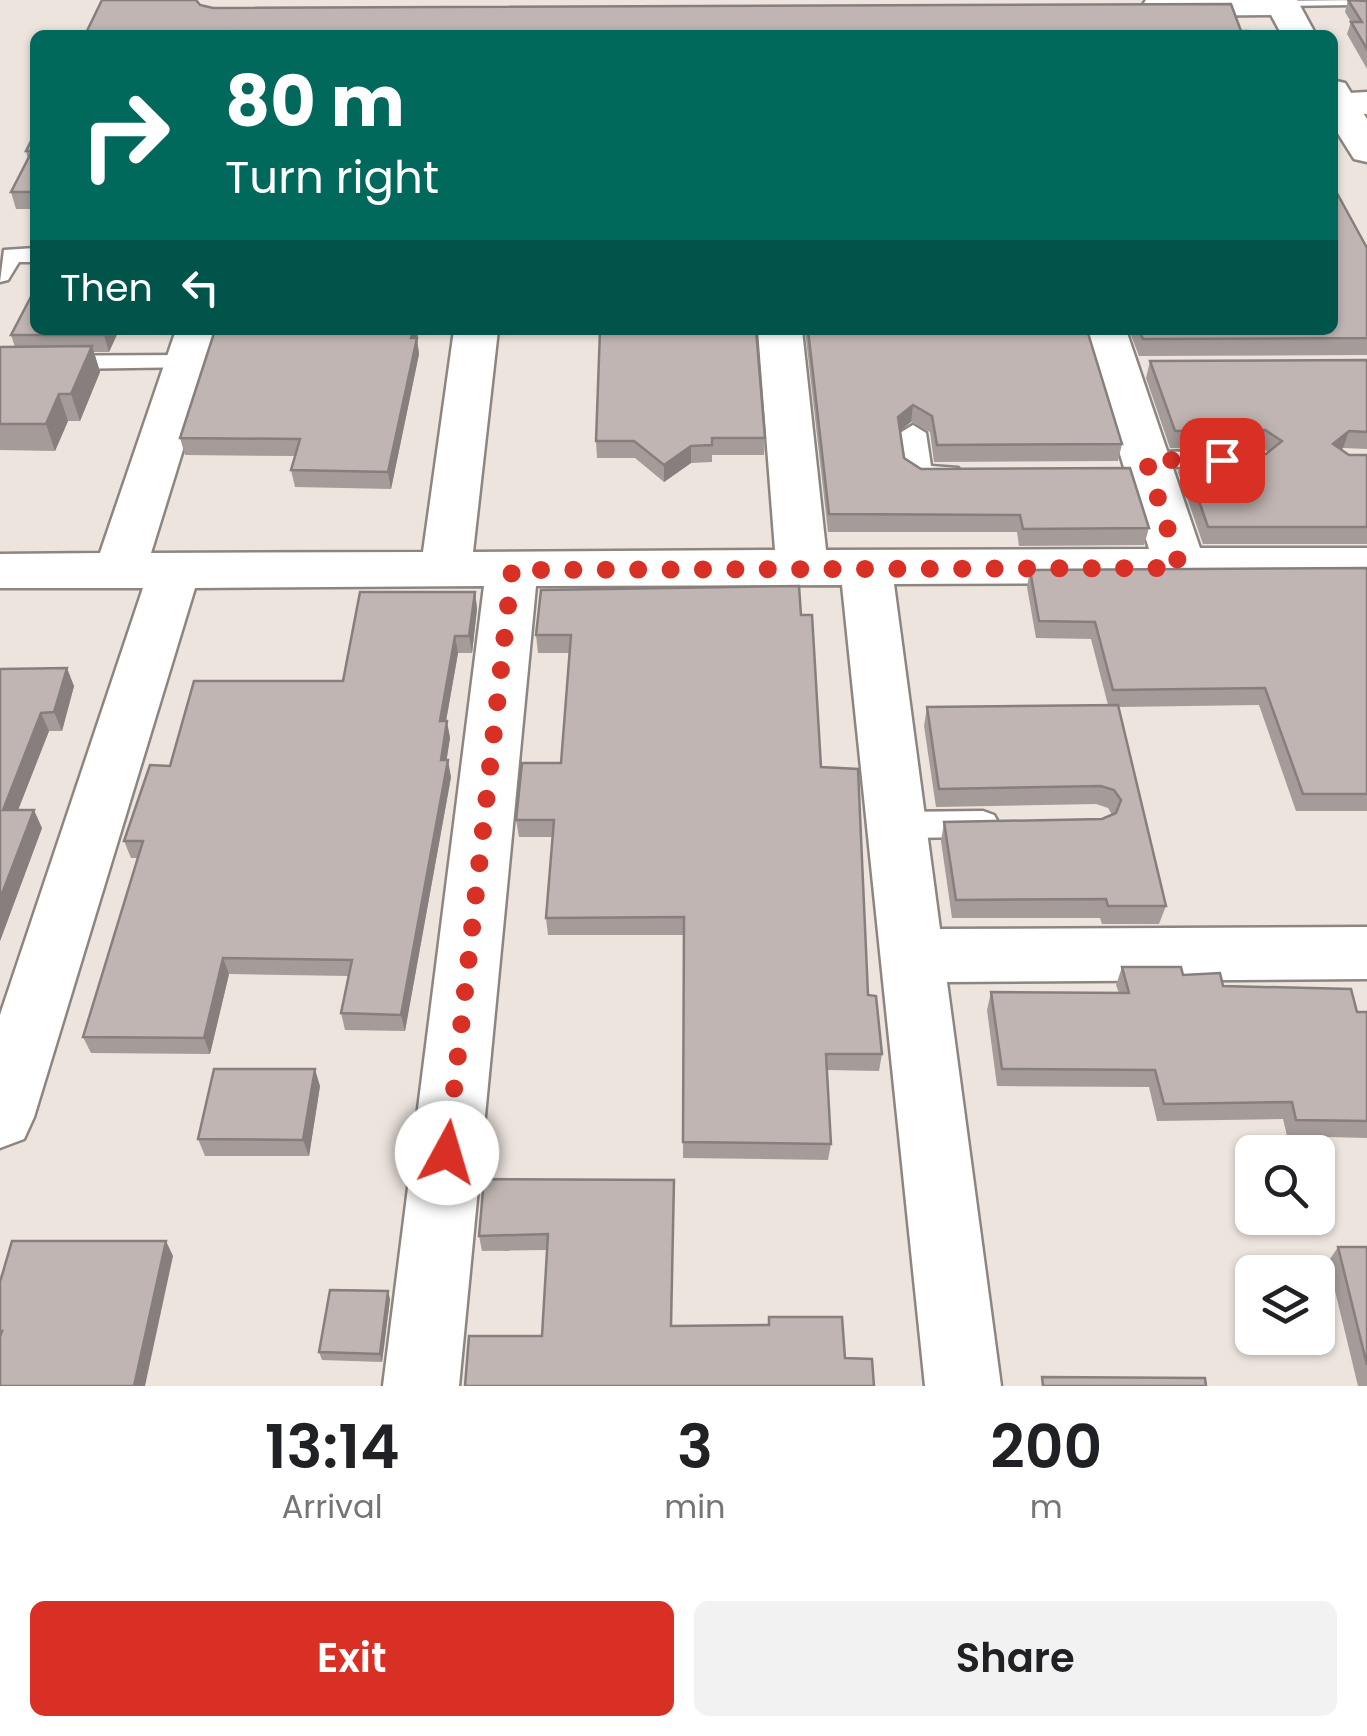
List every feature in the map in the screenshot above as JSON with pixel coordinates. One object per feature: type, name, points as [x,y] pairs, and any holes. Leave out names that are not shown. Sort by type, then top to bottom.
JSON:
[{"type":"street","points":[[1122,6],[1280,2],[1296,30]]},
{"type":"street","points":[[1346,99],[1367,151]]},
{"type":"street","points":[[446,569],[475,335]]},
{"type":"street","points":[[780,335],[802,568]]},
{"type":"street","points":[[0,1117],[148,571],[192,346]]},
{"type":"street","points":[[1118,355],[1142,468],[1180,568]]},
{"type":"street","points":[[0,571],[1367,566]]},
{"type":"street","points":[[866,568],[963,1386]]},
{"type":"street","points":[[421,1386],[512,570]]},
{"type":"street","points":[[912,956],[1367,953]]},
{"type":"lane","points":[[1280,2],[1354,0]]},
{"type":"lane","points":[[0,275],[12,254],[30,254]]},
{"type":"lane","points":[[0,363],[192,346]]},
{"type":"lane","points":[[912,433],[919,474],[977,474]]},
{"type":"lane","points":[[1142,468],[1241,459]]},
{"type":"lane","points":[[896,825],[1016,823]]},
{"type":"building","points":[[102,0],[196,0],[213,8],[1231,4],[1241,30],[87,30]]},
{"type":"building","points":[[1348,0],[1367,1],[1367,49],[1351,22],[1362,22]]},
{"type":"building","points":[[30,155],[30,192],[11,192]]},
{"type":"building","points":[[1338,195],[1367,248],[1367,338],[1143,339],[1141,335],[1338,335]]},
{"type":"building","points":[[30,299],[30,335],[11,335]]},
{"type":"building","points":[[213,335],[417,338],[388,472],[291,470],[300,439],[180,438]]},
{"type":"building","points":[[600,335],[756,335],[765,438],[712,438],[712,445],[691,446],[664,465],[634,441],[596,441]]},
{"type":"building","points":[[809,335],[1089,335],[1122,444],[937,445],[932,416],[913,405],[898,417],[904,458],[921,469],[1130,468],[1149,528],[1023,529],[1020,515],[829,514]]},
{"type":"building","points":[[92,346],[71,394],[59,394],[46,424],[0,424],[0,347]]},
{"type":"building","points":[[1367,360],[1367,432],[1349,431],[1333,444],[1349,455],[1367,455],[1367,527],[1208,527],[1183,455],[1266,454],[1282,441],[1265,430],[1175,431],[1150,361]]},
{"type":"building","points":[[1367,568],[1367,794],[1303,794],[1265,688],[1113,690],[1095,622],[1039,621],[1030,570]]},
{"type":"building","points":[[799,586],[801,615],[812,615],[821,767],[858,769],[868,995],[876,996],[882,1054],[826,1054],[831,1144],[683,1142],[684,917],[546,918],[554,820],[516,820],[522,763],[561,763],[571,635],[536,635],[541,590]]},
{"type":"building","points":[[360,592],[475,592],[469,636],[455,636],[440,721],[447,721],[441,760],[448,760],[401,1015],[341,1013],[352,960],[223,958],[204,1038],[83,1037],[143,841],[124,841],[150,765],[170,766],[194,681],[343,681]]},
{"type":"building","points":[[67,668],[54,712],[41,713],[3,810],[34,810],[0,899],[0,669]]},
{"type":"building","points":[[1118,705],[1166,906],[1108,906],[1106,899],[956,900],[944,822],[1102,819],[1116,813],[1121,800],[1114,790],[1101,786],[939,789],[927,707]]},
{"type":"building","points":[[1122,967],[1181,967],[1183,975],[1220,973],[1223,986],[1351,989],[1357,1012],[1367,1012],[1367,1121],[1296,1120],[1292,1102],[1164,1104],[1155,1070],[1002,1069],[991,992],[1129,993]]},
{"type":"building","points":[[214,1069],[315,1069],[303,1140],[198,1139]]},
{"type":"building","points":[[484,1179],[674,1180],[671,1326],[769,1325],[769,1317],[842,1317],[845,1358],[872,1359],[874,1386],[465,1386],[469,1336],[542,1336],[548,1234],[479,1236]]},
{"type":"building","points":[[12,1241],[166,1241],[134,1386],[0,1386],[0,1282]]},
{"type":"building","points":[[1338,1247],[1367,1247],[1367,1365]]},
{"type":"building","points":[[330,1290],[388,1291],[380,1354],[319,1352]]},
{"type":"building","points":[[1042,1377],[1205,1378],[1206,1386],[1043,1386]]},
{"type":"route","points":[[447,1153],[512,570],[1180,568],[1146,460],[1222,460]]}]
